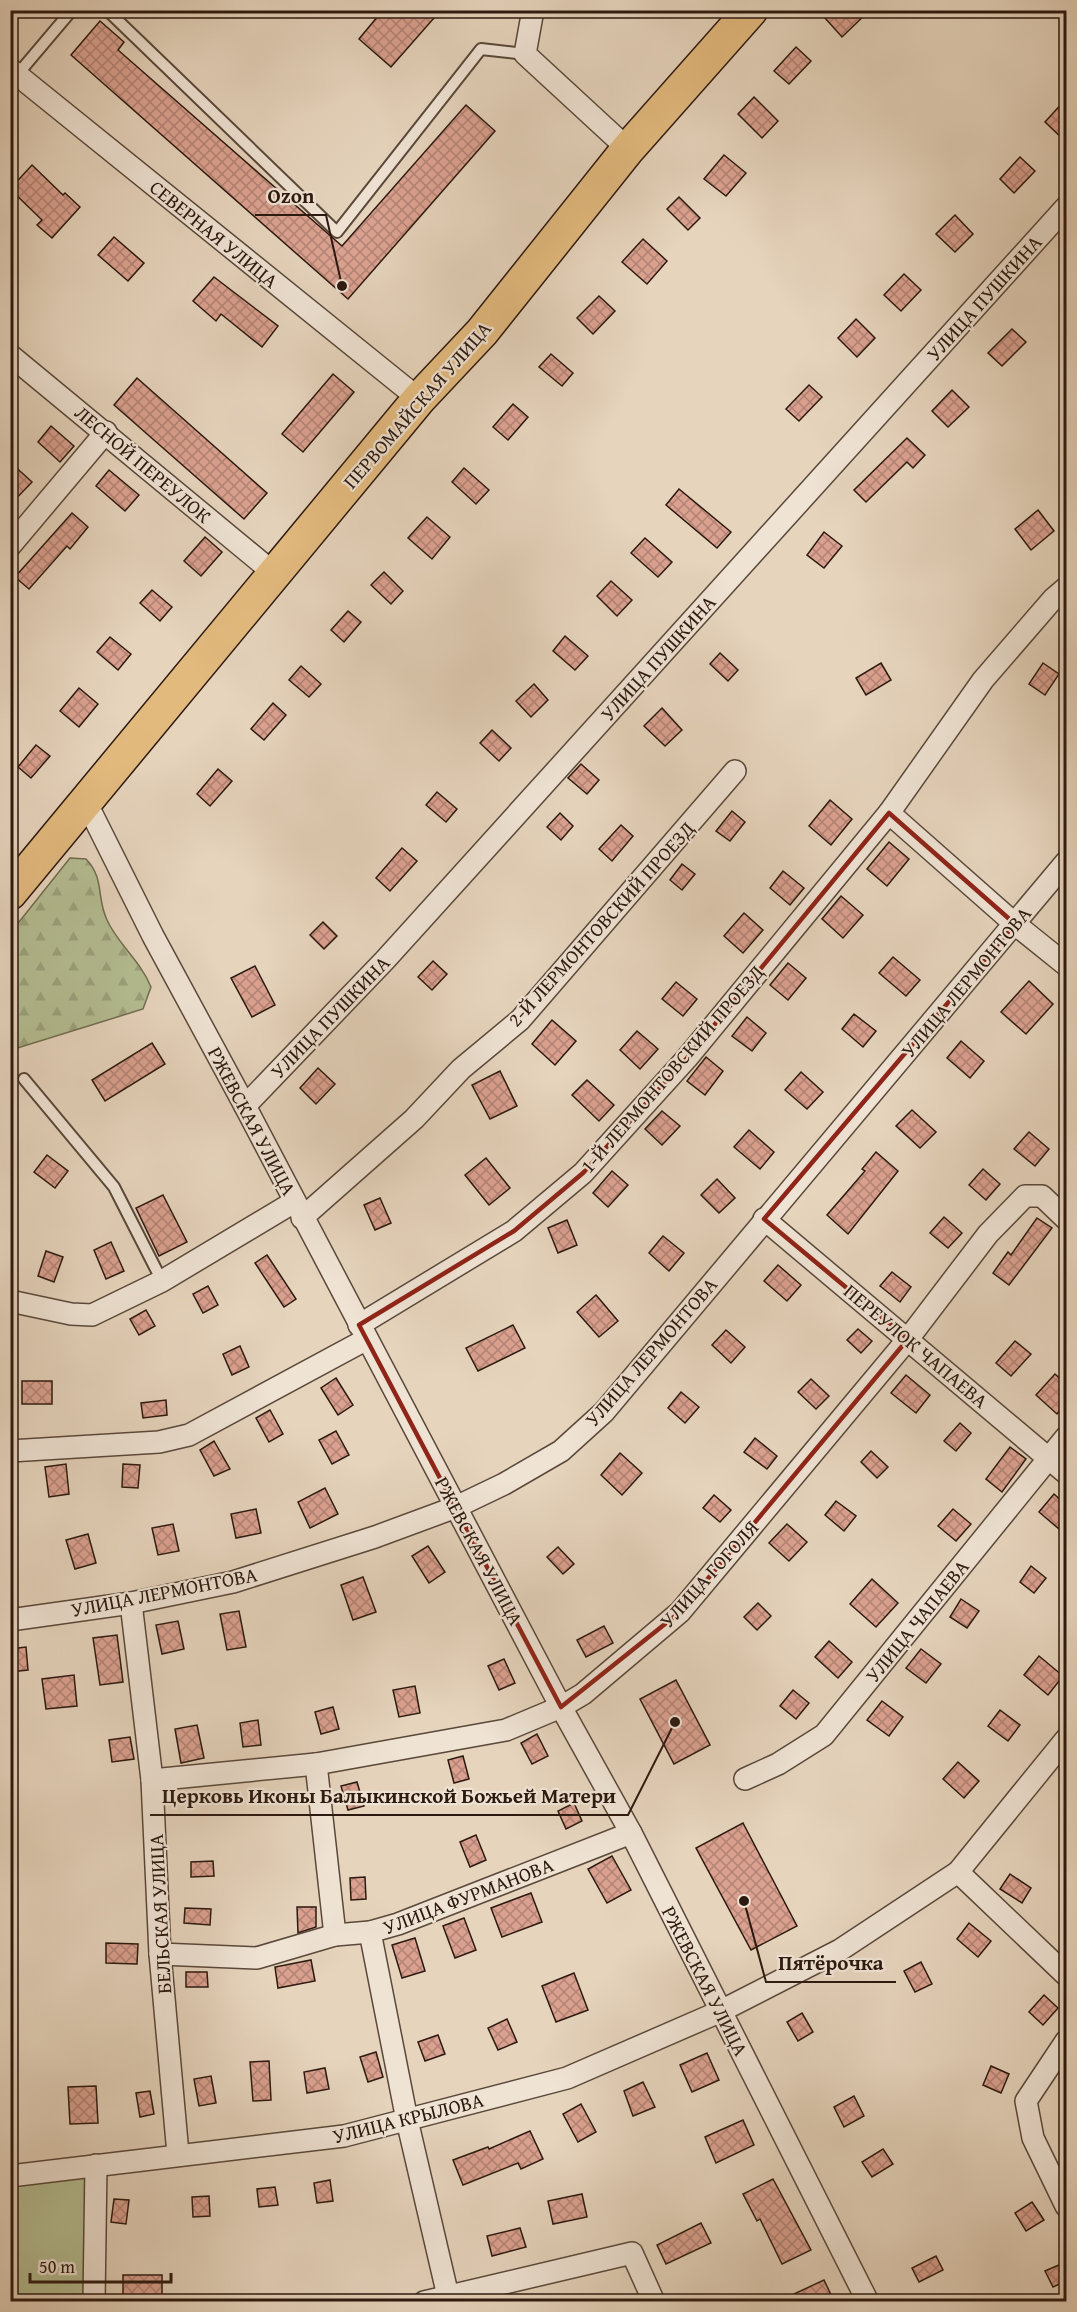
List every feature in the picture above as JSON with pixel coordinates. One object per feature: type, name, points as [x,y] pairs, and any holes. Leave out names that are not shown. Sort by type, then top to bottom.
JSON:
[{"type":"main road","name":"ПЕРВОМАЙСКАЯ УЛИЦА","points":[[10,893],[419,399],[482,332],[628,149],[751,10]]},
{"type":"street","points":[[533,10],[525,54],[628,149]]},
{"type":"street","name":"СЕВЕРНАЯ УЛИЦА","points":[[14,72],[419,399]]},
{"type":"street","name":"УЛИЦА ПУШКИНА","points":[[245,1106],[385,960],[1066,207]]},
{"type":"street","name":"ЛЕСНОЙ ПЕРЕУЛОК","points":[[10,355],[106,432],[275,574]]},
{"type":"street","points":[[10,546],[106,432]]},
{"type":"street","name":"1-Й ЛЕРМОНТОВСКИЙ ПРОЕЗД","points":[[10,1451],[159,1442],[189,1435],[363,1332],[514,1231],[583,1173],[687,1058],[889,813],[983,680],[1053,599],[1066,588]]},
{"type":"street","name":"2-Й ЛЕРМОНТОВСКИЙ ПРОЕЗД","points":[[10,1301],[71,1314],[92,1315],[298,1210],[406,1128],[461,1070],[520,1020],[735,771]]},
{"type":"street","name":"РЖЕВСКАЯ УЛИЦА","points":[[86,802],[153,936],[245,1106],[561,1707],[631,1833],[868,2301]]},
{"type":"street","points":[[889,813],[1015,924],[1066,965]]},
{"type":"street","name":"УЛИЦА ЛЕРМОНТОВА","points":[[10,1620],[131,1603],[233,1582],[456,1507],[504,1484],[561,1451],[604,1412],[1066,862]]},
{"type":"street","name":"УЛИЦА ГОГОЛЯ","points":[[152,1780],[316,1764],[506,1731],[561,1707],[583,1694],[680,1612],[908,1339],[988,1234],[1024,1197],[1042,1196],[1066,1219]]},
{"type":"street","name":"ПЕРЕУЛОК ЧАПАЕВА","points":[[764,1219],[1066,1473]]},
{"type":"street","name":"УЛИЦА ЧАПАЕВА","points":[[746,1779],[778,1764],[824,1735],[1066,1437]]},
{"type":"street","name":"БЕЛЬСКАЯ УЛИЦА","points":[[131,1603],[152,1780],[160,1954],[178,2154]]},
{"type":"street","name":"УЛИЦА КРЫЛОВА","points":[[10,2176],[178,2154],[344,2136],[567,2078],[720,2012],[840,1950],[958,1872],[1066,1739]]},
{"type":"street","points":[[316,1764],[335,1935]]},
{"type":"street","name":"УЛИЦА ФУРМАНОВА","points":[[160,1954],[257,1958],[335,1935],[370,1932],[398,1924],[631,1833]]},
{"type":"street","points":[[958,1872],[1066,1975]]},
{"type":"street","points":[[370,1932],[407,2120],[448,2296]]},
{"type":"street","points":[[1066,2041],[1026,2101],[1033,2138],[1066,2206]]},
{"type":"street","points":[[94,2301],[96,2165]]},
{"type":"street","points":[[424,2301],[632,2253],[654,2301]]},
{"type":"lane","points":[[14,72],[72,10]]},
{"type":"lane","points":[[107,10],[337,232],[481,49],[525,54]]},
{"type":"lane","points":[[24,1079],[114,1187],[162,1281]]},
{"type":"highlighted area","points":[[889,813],[1015,924],[764,1219],[908,1339],[680,1612],[561,1707],[359,1325],[514,1231],[583,1173],[687,1058]]},
{"type":"green space","points":[[70,858],[86,859],[92,866],[107,920],[141,968],[151,987],[143,1009],[11,1050],[11,932]]},
{"type":"green space","points":[[96,2165],[94,2301],[11,2301],[10,2176]]},
{"type":"building","points":[[383,10],[441,10],[391,67],[359,39]]},
{"type":"building","points":[[833,10],[870,10],[842,37],[825,18]]},
{"type":"building","points":[[100,21],[124,42],[118,50],[342,246],[466,105],[495,131],[348,299],[71,55]]},
{"type":"building","points":[[796,47],[811,61],[789,84],[774,71]]},
{"type":"building","points":[[754,97],[778,121],[762,138],[738,114]]},
{"type":"building","points":[[1066,99],[1066,142],[1045,122]]},
{"type":"building","points":[[724,155],[746,173],[726,196],[704,179]]},
{"type":"building","points":[[1020,157],[1035,171],[1014,193],[1000,179]]},
{"type":"building","points":[[32,165],[63,195],[65,193],[80,207],[52,238],[37,225],[42,220],[10,189]]},
{"type":"building","points":[[679,197],[700,218],[688,230],[667,209]]},
{"type":"building","points":[[955,215],[973,234],[955,252],[936,234]]},
{"type":"building","points":[[114,237],[144,263],[128,281],[98,255]]},
{"type":"building","points":[[643,239],[667,261],[647,284],[622,262]]},
{"type":"building","points":[[904,274],[921,290],[901,311],[884,295]]},
{"type":"building","points":[[214,277],[278,326],[262,347],[221,314],[216,321],[193,301]]},
{"type":"building","points":[[599,296],[615,311],[593,334],[577,318]]},
{"type":"building","points":[[856,319],[875,338],[857,357],[838,338]]},
{"type":"building","points":[[1012,329],[1026,342],[1002,366],[988,353]]},
{"type":"building","points":[[551,354],[573,373],[562,386],[539,367]]},
{"type":"building","points":[[333,374],[354,392],[303,452],[282,434]]},
{"type":"building","points":[[137,378],[267,493],[244,519],[114,405]]},
{"type":"building","points":[[809,385],[822,397],[799,421],[786,409]]},
{"type":"building","points":[[952,390],[969,407],[948,427],[932,411]]},
{"type":"building","points":[[513,404],[528,417],[508,440],[493,427]]},
{"type":"building","points":[[51,426],[74,446],[60,462],[38,442]]},
{"type":"building","points":[[907,438],[925,455],[913,468],[907,462],[866,502],[854,490]]},
{"type":"building","points":[[10,462],[32,482],[10,505]]},
{"type":"building","points":[[464,468],[489,490],[476,504],[452,482]]},
{"type":"building","points":[[109,470],[139,495],[125,511],[96,486]]},
{"type":"building","points":[[679,489],[731,532],[717,548],[666,505]]},
{"type":"building","points":[[1038,510],[1054,531],[1031,550],[1015,529]]},
{"type":"building","points":[[72,513],[88,527],[70,549],[67,546],[29,589],[15,577]]},
{"type":"building","points":[[427,517],[450,537],[432,559],[408,538]]},
{"type":"building","points":[[824,532],[842,546],[824,568],[807,555]]},
{"type":"building","points":[[205,537],[222,552],[201,576],[184,561]]},
{"type":"building","points":[[645,538],[672,562],[658,577],[631,553]]},
{"type":"building","points":[[384,572],[403,591],[391,604],[371,585]]},
{"type":"building","points":[[611,581],[632,600],[617,616],[597,596]]},
{"type":"building","points":[[152,590],[172,607],[160,621],[140,603]]},
{"type":"building","points":[[348,611],[361,622],[344,642],[331,630]]},
{"type":"building","points":[[565,636],[588,656],[575,670],[553,651]]},
{"type":"building","points":[[110,637],[131,654],[118,670],[97,652]]},
{"type":"building","points":[[720,653],[738,670],[728,681],[710,664]]},
{"type":"building","points":[[881,663],[891,680],[866,695],[856,678]]},
{"type":"building","points":[[1043,663],[1059,674],[1045,695],[1029,684]]},
{"type":"building","points":[[301,666],[321,684],[309,697],[289,680]]},
{"type":"building","points":[[534,684],[548,700],[531,717],[516,701]]},
{"type":"building","points":[[79,688],[98,704],[79,727],[60,711]]},
{"type":"building","points":[[273,703],[286,715],[264,740],[251,729]]},
{"type":"building","points":[[662,708],[682,730],[665,746],[644,726]]},
{"type":"building","points":[[492,730],[511,748],[499,761],[480,743]]},
{"type":"building","points":[[36,745],[50,756],[31,778],[18,767]]},
{"type":"building","points":[[581,764],[599,780],[587,794],[568,778]]},
{"type":"building","points":[[218,769],[232,781],[210,806],[197,794]]},
{"type":"building","points":[[437,792],[457,809],[446,822],[426,805]]},
{"type":"building","points":[[830,800],[852,819],[831,845],[809,826]]},
{"type":"building","points":[[732,811],[745,822],[730,841],[716,831]]},
{"type":"building","points":[[560,813],[573,826],[561,840],[547,827]]},
{"type":"building","points":[[621,825],[633,836],[612,861],[599,849]]},
{"type":"building","points":[[889,842],[909,859],[887,886],[867,869]]},
{"type":"building","points":[[402,848],[417,861],[390,891],[376,878]]},
{"type":"building","points":[[682,864],[695,874],[682,890],[670,880]]},
{"type":"building","points":[[783,871],[804,888],[790,905],[770,888]]},
{"type":"building","points":[[841,896],[863,915],[843,938],[822,919]]},
{"type":"building","points":[[744,913],[763,930],[743,953],[724,936]]},
{"type":"building","points":[[323,922],[337,936],[324,949],[310,935]]},
{"type":"building","points":[[893,957],[920,980],[906,996],[879,973]]},
{"type":"building","points":[[433,961],[447,974],[432,990],[418,977]]},
{"type":"building","points":[[788,963],[806,978],[788,1000],[770,985]]},
{"type":"building","points":[[255,966],[275,1005],[252,1017],[231,978]]},
{"type":"building","points":[[1029,981],[1053,1004],[1026,1034],[1001,1012]]},
{"type":"building","points":[[676,982],[697,999],[683,1016],[662,999]]},
{"type":"building","points":[[854,1014],[876,1031],[863,1047],[842,1029]]},
{"type":"building","points":[[747,1017],[766,1033],[752,1051],[732,1036]]},
{"type":"building","points":[[552,1020],[576,1041],[555,1065],[532,1044]]},
{"type":"building","points":[[637,1031],[658,1049],[640,1069],[620,1050]]},
{"type":"building","points":[[961,1041],[984,1061],[970,1078],[947,1058]]},
{"type":"building","points":[[152,1043],[165,1064],[105,1101],[92,1080]]},
{"type":"building","points":[[706,1057],[723,1071],[705,1095],[687,1081]]},
{"type":"building","points":[[318,1068],[335,1084],[316,1104],[300,1088]]},
{"type":"building","points":[[500,1071],[517,1106],[490,1119],[472,1085]]},
{"type":"building","points":[[801,1072],[823,1092],[807,1109],[785,1090]]},
{"type":"building","points":[[587,1080],[614,1105],[599,1121],[572,1095]]},
{"type":"building","points":[[912,1110],[936,1132],[920,1148],[896,1126]]},
{"type":"building","points":[[662,1111],[680,1126],[662,1145],[645,1129]]},
{"type":"building","points":[[749,1130],[774,1152],[760,1169],[734,1147]]},
{"type":"building","points":[[1029,1132],[1049,1149],[1035,1166],[1014,1149]]},
{"type":"building","points":[[876,1152],[898,1171],[848,1234],[827,1215],[865,1171],[862,1169]]},
{"type":"building","points":[[47,1155],[68,1171],[55,1188],[34,1172]]},
{"type":"building","points":[[486,1158],[510,1188],[489,1205],[465,1175]]},
{"type":"building","points":[[983,1169],[1000,1184],[986,1200],[969,1185]]},
{"type":"building","points":[[612,1171],[628,1185],[608,1207],[593,1193]]},
{"type":"building","points":[[717,1179],[735,1198],[719,1213],[701,1195]]},
{"type":"building","points":[[163,1195],[187,1242],[159,1256],[136,1208]]},
{"type":"building","points":[[380,1198],[391,1223],[375,1230],[364,1205]]},
{"type":"building","points":[[944,1217],[962,1233],[948,1248],[930,1233]]},
{"type":"building","points":[[1037,1218],[1052,1228],[1009,1285],[993,1273],[1008,1252],[1011,1255]]},
{"type":"building","points":[[567,1220],[577,1245],[558,1253],[548,1228]]},
{"type":"building","points":[[663,1236],[684,1253],[669,1271],[649,1253]]},
{"type":"building","points":[[111,1242],[124,1271],[106,1279],[94,1250]]},
{"type":"building","points":[[46,1251],[63,1257],[54,1282],[38,1276]]},
{"type":"building","points":[[267,1255],[296,1299],[284,1307],[255,1263]]},
{"type":"building","points":[[778,1265],[801,1285],[787,1301],[764,1281]]},
{"type":"building","points":[[892,1272],[911,1287],[900,1302],[880,1286]]},
{"type":"building","points":[[208,1286],[218,1305],[203,1313],[193,1294]]},
{"type":"building","points":[[596,1295],[618,1321],[599,1337],[577,1312]]},
{"type":"building","points":[[146,1310],[155,1326],[139,1335],[130,1319]]},
{"type":"building","points":[[513,1325],[525,1348],[478,1371],[466,1348]]},
{"type":"building","points":[[858,1329],[872,1341],[861,1353],[847,1340]]},
{"type":"building","points":[[726,1330],[745,1347],[731,1363],[712,1345]]},
{"type":"building","points":[[1015,1341],[1031,1354],[1011,1376],[996,1363]]},
{"type":"building","points":[[240,1346],[249,1367],[232,1375],[223,1354]]},
{"type":"building","points":[[1055,1374],[1066,1384],[1066,1402],[1057,1414],[1036,1395]]},
{"type":"building","points":[[906,1375],[930,1395],[916,1413],[891,1393]]},
{"type":"building","points":[[336,1378],[353,1405],[338,1415],[321,1388]]},
{"type":"building","points":[[811,1379],[829,1396],[816,1409],[798,1392]]},
{"type":"building","points":[[22,1381],[52,1381],[52,1404],[22,1404]]},
{"type":"building","points":[[681,1392],[699,1407],[685,1423],[668,1408]]},
{"type":"building","points":[[166,1400],[167,1415],[143,1418],[141,1403]]},
{"type":"building","points":[[270,1410],[283,1434],[269,1442],[256,1418]]},
{"type":"building","points":[[960,1423],[971,1433],[956,1451],[944,1441]]},
{"type":"building","points":[[336,1431],[349,1455],[332,1464],[319,1440]]},
{"type":"building","points":[[755,1438],[777,1456],[767,1469],[744,1452]]},
{"type":"building","points":[[214,1441],[230,1469],[214,1476],[200,1450]]},
{"type":"building","points":[[1010,1447],[1026,1459],[1002,1492],[986,1479]]},
{"type":"building","points":[[871,1451],[888,1467],[877,1478],[861,1462]]},
{"type":"building","points":[[620,1453],[642,1473],[622,1495],[601,1475]]},
{"type":"building","points":[[66,1464],[69,1494],[49,1497],[45,1467]]},
{"type":"building","points":[[123,1464],[140,1465],[138,1488],[122,1487]]},
{"type":"building","points":[[325,1488],[338,1514],[310,1528],[298,1502]]},
{"type":"building","points":[[1054,1494],[1066,1505],[1066,1520],[1059,1529],[1039,1512]]},
{"type":"building","points":[[714,1495],[731,1510],[720,1522],[703,1508]]},
{"type":"building","points":[[836,1501],[856,1516],[844,1531],[825,1515]]},
{"type":"building","points":[[256,1509],[261,1533],[236,1538],[231,1514]]},
{"type":"building","points":[[953,1509],[971,1524],[956,1541],[938,1526]]},
{"type":"building","points":[[173,1524],[179,1551],[158,1555],[152,1528]]},
{"type":"building","points":[[787,1524],[807,1542],[789,1561],[769,1543]]},
{"type":"building","points":[[88,1534],[96,1563],[75,1569],[66,1540]]},
{"type":"building","points":[[428,1546],[445,1572],[429,1583],[412,1556]]},
{"type":"building","points":[[558,1547],[574,1564],[563,1574],[547,1557]]},
{"type":"building","points":[[1031,1566],[1046,1578],[1034,1593],[1020,1582]]},
{"type":"building","points":[[363,1577],[376,1612],[353,1620],[341,1585]]},
{"type":"building","points":[[872,1579],[898,1603],[876,1627],[850,1604]]},
{"type":"building","points":[[961,1599],[979,1611],[967,1628],[950,1617]]},
{"type":"building","points":[[758,1603],[771,1616],[757,1630],[744,1617]]},
{"type":"building","points":[[239,1611],[246,1647],[227,1650],[220,1614]]},
{"type":"building","points":[[178,1621],[184,1649],[162,1654],[156,1625]]},
{"type":"building","points":[[604,1626],[613,1643],[586,1657],[577,1640]]},
{"type":"building","points":[[117,1635],[123,1682],[100,1685],[93,1638]]},
{"type":"building","points":[[829,1641],[852,1662],[838,1678],[815,1657]]},
{"type":"building","points":[[26,1647],[28,1670],[10,1672],[10,1649]]},
{"type":"building","points":[[921,1649],[941,1664],[926,1683],[906,1668]]},
{"type":"building","points":[[1039,1656],[1063,1676],[1048,1695],[1024,1675]]},
{"type":"building","points":[[504,1659],[515,1683],[499,1690],[488,1666]]},
{"type":"building","points":[[74,1675],[77,1706],[46,1709],[42,1679]]},
{"type":"building","points":[[676,1680],[710,1745],[674,1764],[640,1699]]},
{"type":"building","points":[[415,1686],[420,1713],[399,1717],[393,1690]]},
{"type":"building","points":[[793,1690],[809,1703],[796,1719],[780,1706]]},
{"type":"building","points":[[882,1701],[903,1717],[889,1736],[867,1720]]},
{"type":"building","points":[[333,1707],[339,1729],[321,1734],[315,1712]]},
{"type":"building","points":[[1000,1710],[1020,1725],[1008,1741],[988,1726]]},
{"type":"building","points":[[258,1720],[261,1745],[243,1747],[240,1723]]},
{"type":"building","points":[[197,1725],[204,1758],[181,1763],[175,1729]]},
{"type":"building","points":[[537,1734],[548,1756],[532,1764],[521,1743]]},
{"type":"building","points":[[130,1737],[134,1759],[112,1762],[109,1740]]},
{"type":"building","points":[[463,1756],[469,1779],[454,1783],[448,1760]]},
{"type":"building","points":[[958,1762],[979,1781],[964,1798],[943,1779]]},
{"type":"building","points":[[357,1782],[364,1806],[348,1810],[341,1786]]},
{"type":"building","points":[[574,1803],[582,1821],[566,1829],[558,1811]]},
{"type":"building","points":[[743,1823],[797,1926],[751,1950],[696,1848]]},
{"type":"building","points":[[476,1835],[486,1860],[470,1867],[460,1842]]},
{"type":"building","points":[[612,1856],[631,1890],[607,1903],[588,1869]]},
{"type":"building","points":[[213,1861],[214,1876],[191,1877],[191,1862]]},
{"type":"building","points":[[1010,1874],[1031,1888],[1022,1903],[1000,1889]]},
{"type":"building","points":[[365,1877],[366,1899],[351,1900],[350,1878]]},
{"type":"building","points":[[531,1893],[542,1922],[502,1937],[491,1908]]},
{"type":"building","points":[[297,1907],[316,1907],[316,1927],[298,1933]]},
{"type":"building","points":[[185,1908],[211,1909],[210,1925],[184,1923]]},
{"type":"building","points":[[464,1918],[476,1950],[455,1958],[443,1926]]},
{"type":"building","points":[[969,1923],[991,1941],[978,1957],[957,1939]]},
{"type":"building","points":[[415,1938],[425,1971],[402,1978],[392,1945]]},
{"type":"building","points":[[106,1943],[138,1944],[137,1964],[106,1963]]},
{"type":"building","points":[[311,1960],[315,1981],[278,1988],[275,1967]]},
{"type":"building","points":[[921,1962],[932,1984],[915,1992],[904,1971]]},
{"type":"building","points":[[186,1972],[207,1972],[208,1987],[186,1987]]},
{"type":"building","points":[[574,1973],[588,2010],[556,2022],[542,1986]]},
{"type":"building","points":[[1044,1995],[1058,2008],[1043,2025],[1029,2012]]},
{"type":"building","points":[[802,2013],[813,2032],[798,2041],[787,2022]]},
{"type":"building","points":[[507,2019],[517,2042],[498,2050],[488,2028]]},
{"type":"building","points":[[438,2035],[445,2054],[425,2061],[418,2042]]},
{"type":"building","points":[[376,2052],[383,2077],[368,2082],[360,2057]]},
{"type":"building","points":[[707,2053],[719,2080],[692,2092],[680,2065]]},
{"type":"building","points":[[269,2061],[271,2100],[253,2101],[250,2062]]},
{"type":"building","points":[[991,2066],[1009,2074],[1001,2093],[983,2085]]},
{"type":"building","points":[[325,2068],[329,2089],[307,2093],[304,2072]]},
{"type":"building","points":[[211,2076],[216,2103],[199,2106],[194,2079]]},
{"type":"building","points":[[643,2082],[655,2107],[633,2116],[624,2091]]},
{"type":"building","points":[[96,2086],[98,2123],[70,2124],[68,2087]]},
{"type":"building","points":[[150,2091],[154,2114],[140,2117],[136,2093]]},
{"type":"building","points":[[854,2096],[864,2116],[844,2127],[834,2107]]},
{"type":"building","points":[[581,2104],[596,2132],[578,2142],[563,2114]]},
{"type":"building","points":[[743,2120],[754,2145],[716,2163],[705,2137]]},
{"type":"building","points":[[530,2131],[543,2159],[521,2169],[518,2163],[463,2185],[453,2160],[488,2147],[489,2149]]},
{"type":"building","points":[[883,2149],[893,2164],[872,2177],[862,2162]]},
{"type":"building","points":[[773,2179],[811,2250],[782,2264],[760,2219],[757,2221],[743,2194]]},
{"type":"building","points":[[330,2180],[333,2201],[317,2203],[314,2183]]},
{"type":"building","points":[[275,2187],[278,2205],[259,2207],[257,2189]]},
{"type":"building","points":[[582,2194],[587,2217],[553,2224],[548,2201]]},
{"type":"building","points":[[209,2196],[210,2216],[193,2217],[192,2197]]},
{"type":"building","points":[[114,2199],[129,2200],[126,2224],[111,2222]]},
{"type":"building","points":[[1032,2202],[1044,2220],[1026,2231],[1015,2213]]},
{"type":"building","points":[[701,2223],[711,2243],[666,2264],[657,2245]]},
{"type":"building","points":[[520,2228],[526,2247],[492,2256],[487,2236]]},
{"type":"building","points":[[936,2256],[943,2270],[919,2282],[912,2268]]},
{"type":"building","points":[[1066,2262],[1066,2281],[1053,2287],[1045,2271]]},
{"type":"building","points":[[123,2275],[162,2275],[162,2301],[123,2301]]},
{"type":"building","points":[[824,2280],[834,2301],[779,2301]]},
{"type":"place","name":"Ozon","points":[[342,286]]},
{"type":"place","name":"Церковь Иконы Балыкинской Божьей Матери","points":[[675,1722]]},
{"type":"place","name":"Пятёрочка","points":[[744,1901]]}]
